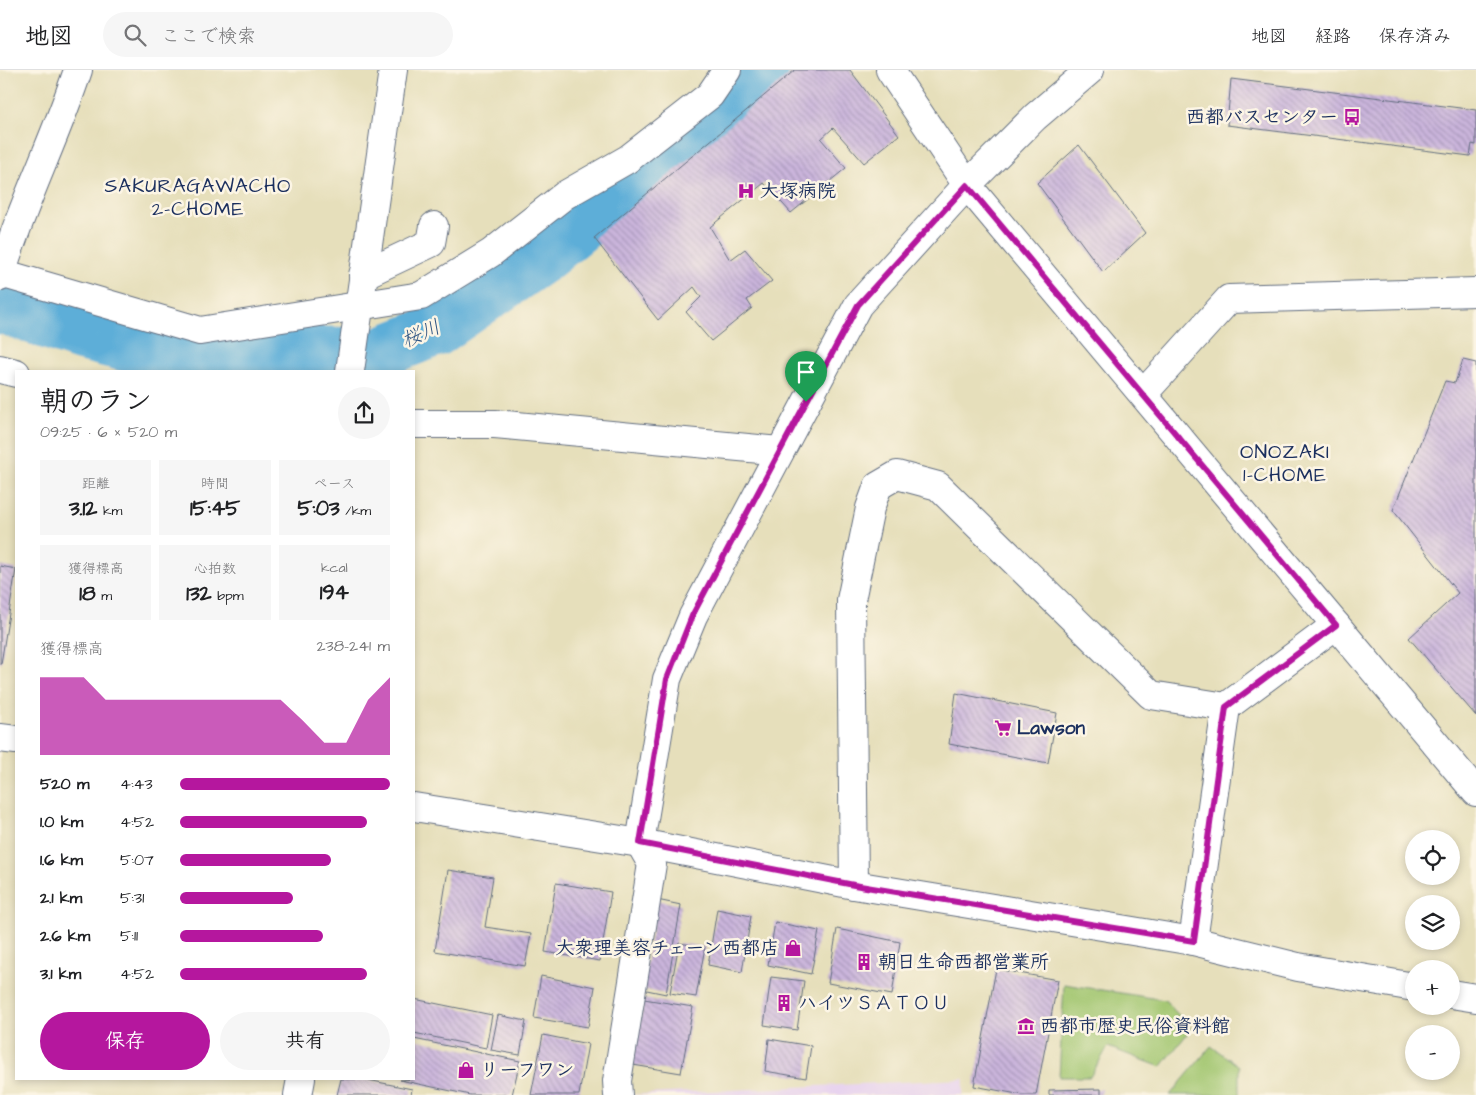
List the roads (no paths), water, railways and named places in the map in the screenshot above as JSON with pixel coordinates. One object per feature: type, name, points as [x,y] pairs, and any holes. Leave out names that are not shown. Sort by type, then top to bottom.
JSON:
[{"type":"street","points":[[78,70],[67,104],[12,239],[0,275],[200,331],[358,313],[421,296],[491,252],[565,195],[628,160],[710,95],[728,70]]},
{"type":"street","points":[[350,370],[393,70]]},
{"type":"street","points":[[890,70],[967,185],[1476,792]]},
{"type":"street","points":[[618,1095],[617,1082],[652,864],[640,843],[667,679],[692,616],[858,305],[967,185],[1035,118],[1090,70]]},
{"type":"street","points":[[363,275],[431,243],[434,226]]},
{"type":"street","points":[[1143,394],[1229,299],[1476,292]]},
{"type":"street","points":[[0,369],[15,373]]},
{"type":"street","points":[[415,424],[495,424],[780,451]]},
{"type":"street","points":[[854,885],[851,600],[870,508],[878,486],[898,475],[938,486],[1151,696],[1226,707],[1336,625]]},
{"type":"street","points":[[1194,941],[1226,707]]},
{"type":"street","points":[[0,738],[15,740]]},
{"type":"street","points":[[415,807],[640,843],[854,885],[1194,941],[1298,966],[1405,985]]},
{"type":"street","points":[[1460,995],[1476,998]]},
{"type":"street","points":[[298,1095],[301,1080]]},
{"type":"waterway","name":"桜川","points":[[0,307],[81,335],[163,355],[249,350],[376,354],[437,330],[544,256],[752,84],[762,70]]},
{"type":"place","name":"西都バスセンター","points":[[1352,117]]},
{"type":"place","name":"大塚病院","points":[[746,191]]},
{"type":"place","name":"Lawson","points":[[1003,728]]},
{"type":"place","name":"大衆理美容チェーン西都店","points":[[793,948]]},
{"type":"place","name":"朝日生命西都営業所","points":[[864,962]]},
{"type":"place","name":"ハイツＳＡＴＯＵ","points":[[784,1003]]},
{"type":"place","name":"西都市歴史民俗資料館","points":[[1026,1026]]},
{"type":"place","name":"リーフワン","points":[[466,1070]]},
{"type":"district","name":"SAKURAGAWACHO 2-CHOME","points":[[198,198]]},
{"type":"district","name":"ONOZAKI 1-CHOME","points":[[1285,464]]}]
